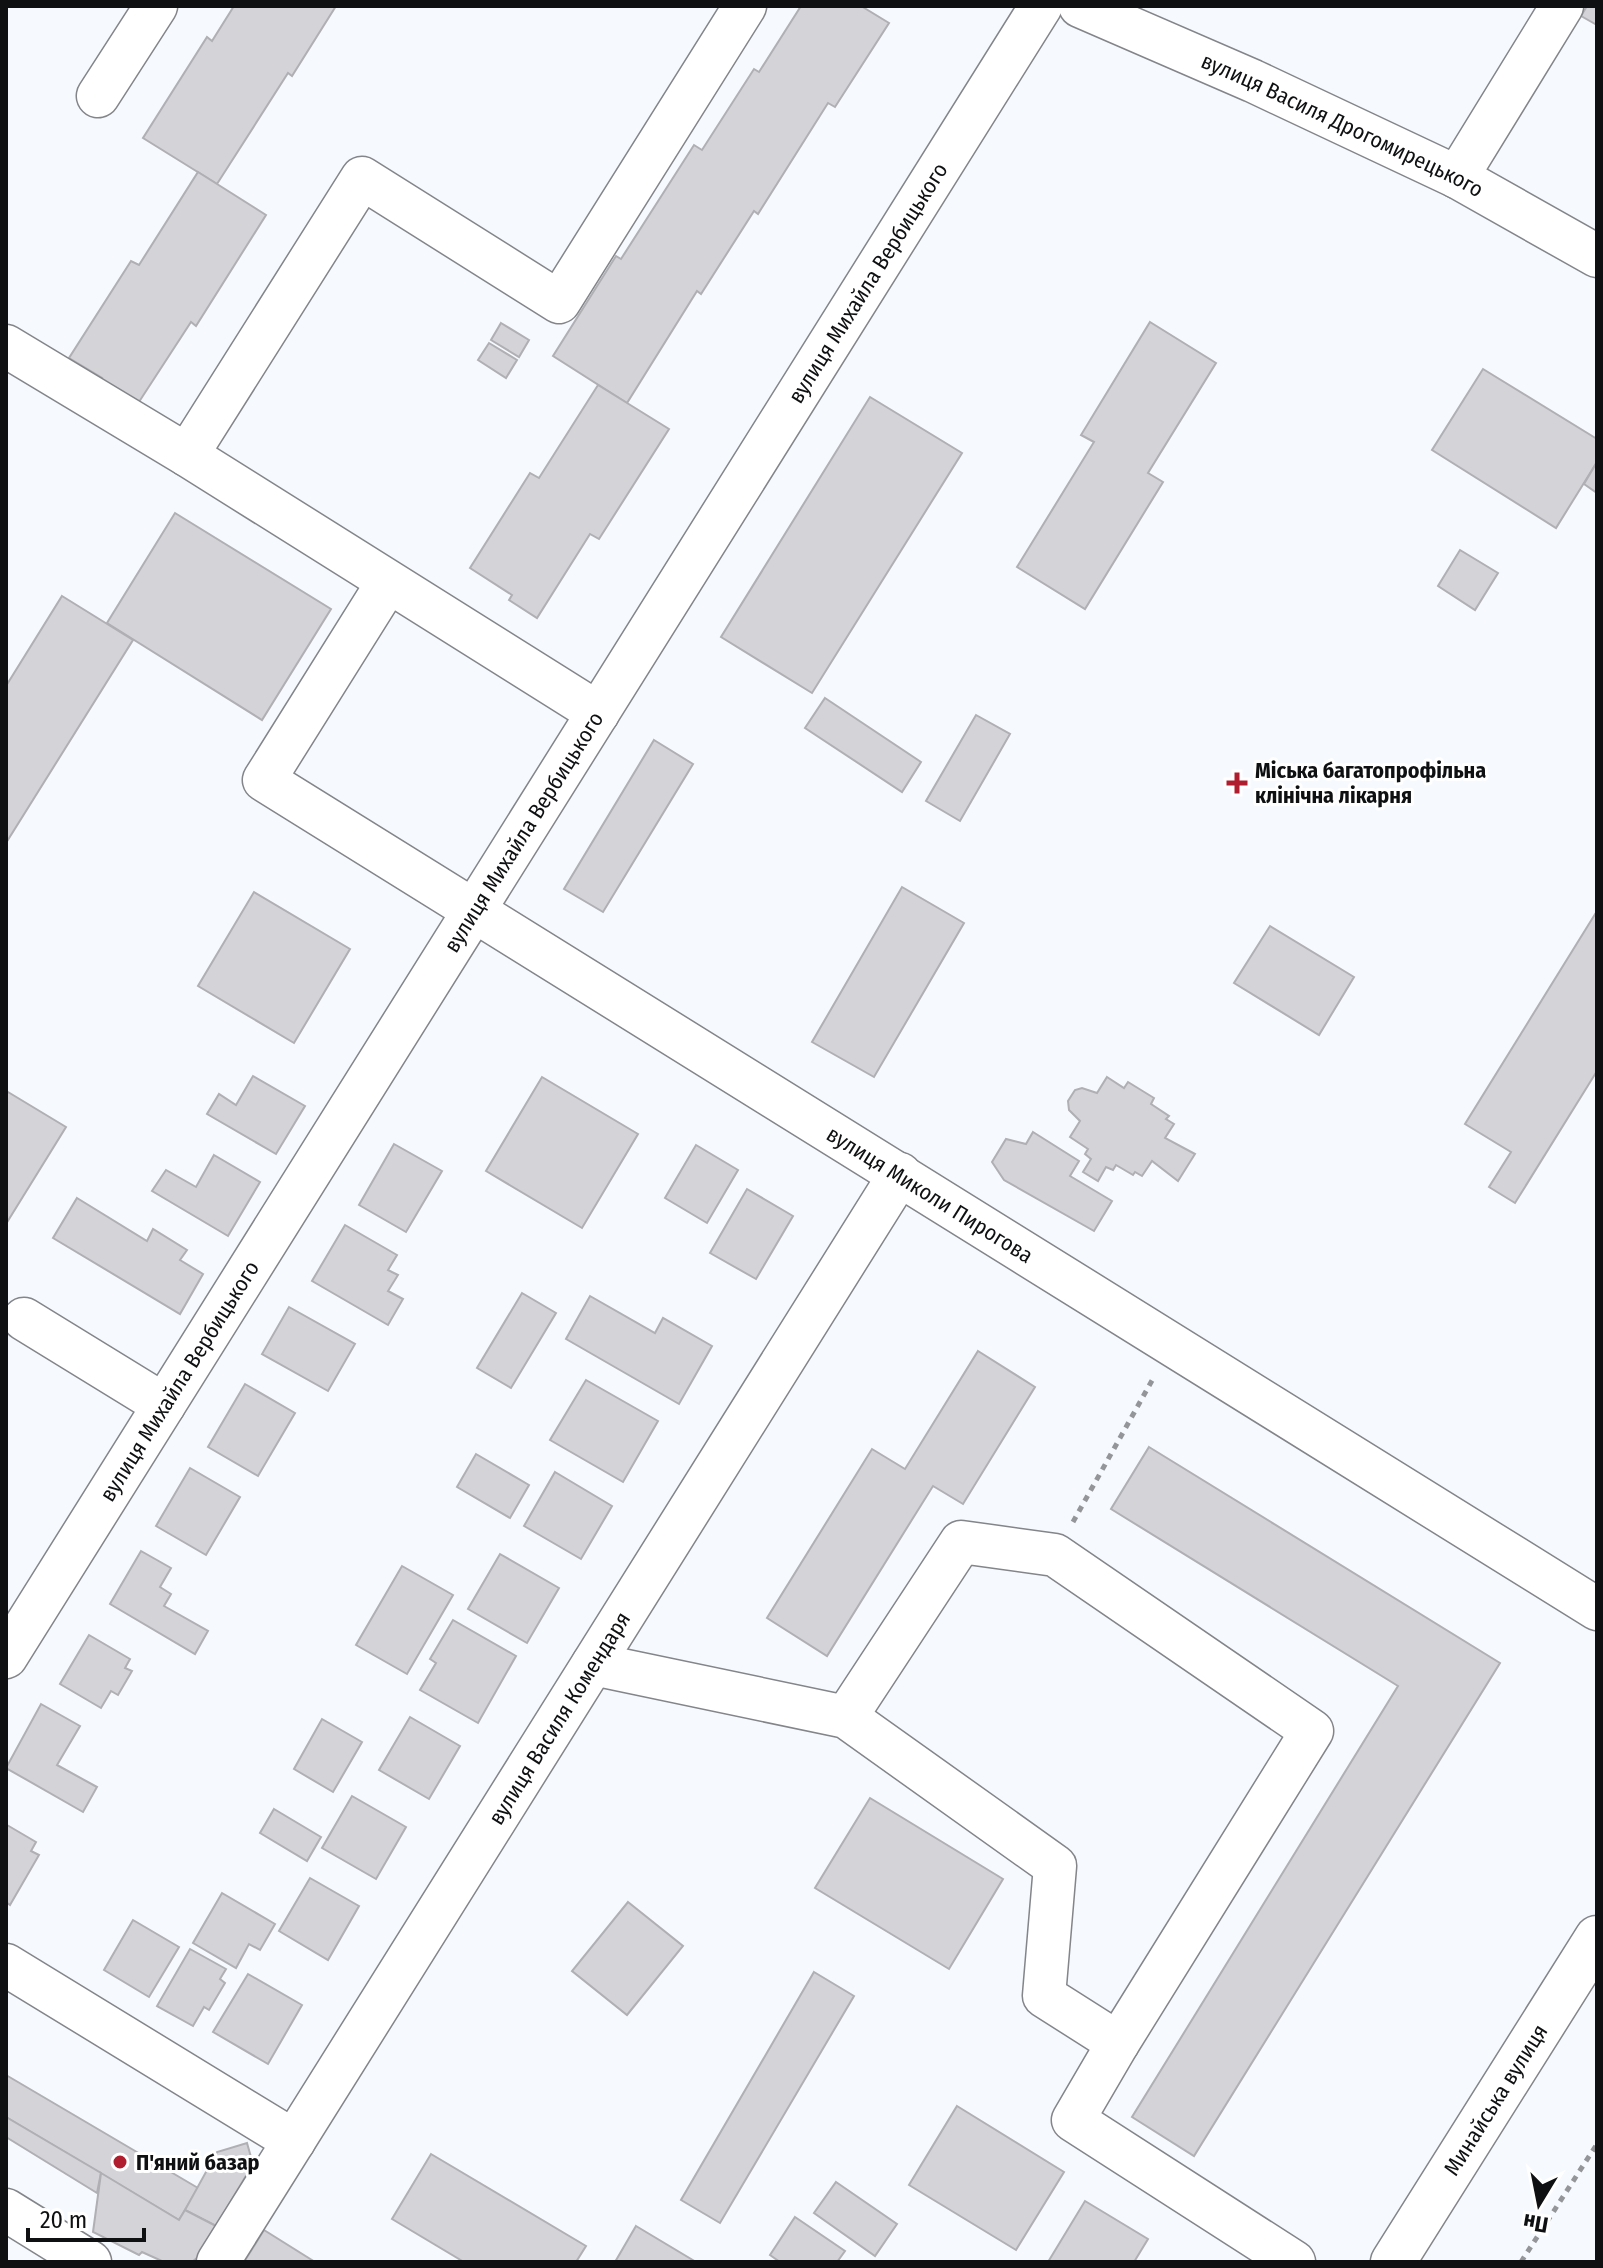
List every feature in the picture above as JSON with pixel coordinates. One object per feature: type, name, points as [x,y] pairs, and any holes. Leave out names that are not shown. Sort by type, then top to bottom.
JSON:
[{"type":"main road","name":"Минайська вулиця","points":[[1393,2262],[1597,1938]]},
{"type":"street","points":[[98,96],[156,6]]},
{"type":"street","points":[[187,455],[362,178],[559,302],[745,6]]},
{"type":"street","name":"вулиця Михайла Вербицького","points":[[6,1657],[1041,6]]},
{"type":"street","name":"вулиця Василя Дрогомирецького","points":[[1080,6],[1253,81],[1457,177],[1597,256]]},
{"type":"street","points":[[1457,177],[1562,6]]},
{"type":"street","points":[[6,346],[187,455],[598,713]]},
{"type":"street","name":"вулиця Миколи Пирогова","points":[[388,582],[264,780],[1597,1609]]},
{"type":"street","name":"вулиця Василя Комендаря","points":[[218,2262],[900,1174]]},
{"type":"street","points":[[24,1319],[164,1405]]},
{"type":"street","points":[[846,1717],[961,1542],[1055,1555],[1312,1731],[1073,2120],[1294,2262]]},
{"type":"street","points":[[593,1664],[846,1717],[1055,1866],[1044,1996],[1118,2043]]},
{"type":"street","points":[[6,1965],[294,2141]]},
{"type":"street","points":[[6,2210],[90,2262]]},
{"type":"path","points":[[1055,1555],[1172,1344]]},
{"type":"path","points":[[1521,2262],[1597,2144]]},
{"type":"building","points":[[234,6],[336,6],[292,76],[288,73],[217,184],[143,138],[207,37],[212,41]]},
{"type":"building","points":[[801,6],[861,6],[889,23],[835,107],[828,103],[758,214],[754,211],[701,294],[697,291],[627,403],[553,356],[616,256],[621,259],[694,145],[702,150],[754,69],[759,72]]},
{"type":"building","points":[[1587,6],[1597,6],[1597,25],[1581,16]]},
{"type":"building","points":[[198,172],[266,215],[196,326],[191,322],[137,405],[69,358],[131,261],[139,265]]},
{"type":"building","points":[[1150,322],[1216,363],[1148,473],[1163,482],[1085,609],[1017,567],[1094,442],[1081,435]]},
{"type":"building","points":[[501,323],[529,340],[519,357],[491,340]]},
{"type":"building","points":[[489,343],[517,360],[506,378],[478,360]]},
{"type":"building","points":[[1483,369],[1597,439],[1597,462],[1556,528],[1432,450]]},
{"type":"building","points":[[598,385],[669,429],[599,539],[590,534],[537,618],[509,600],[512,595],[470,568],[530,473],[539,478]]},
{"type":"building","points":[[870,397],[962,453],[812,693],[721,637]]},
{"type":"building","points":[[1597,462],[1597,493],[1584,484]]},
{"type":"building","points":[[175,513],[331,609],[262,720],[107,623]]},
{"type":"building","points":[[1460,550],[1498,573],[1475,610],[1438,586]]},
{"type":"building","points":[[62,596],[133,640],[6,843],[6,686]]},
{"type":"building","points":[[825,698],[921,762],[902,792],[805,728]]},
{"type":"building","points":[[976,715],[1010,734],[960,821],[926,801]]},
{"type":"building","points":[[654,740],[693,764],[603,912],[564,889]]},
{"type":"building","points":[[902,887],[964,923],[874,1077],[812,1042]]},
{"type":"building","points":[[254,892],[350,949],[294,1043],[198,986]]},
{"type":"building","points":[[1597,911],[1597,1071],[1515,1203],[1489,1187],[1511,1152],[1465,1124]]},
{"type":"building","points":[[1270,926],[1354,977],[1319,1035],[1234,983]]},
{"type":"building","points":[[253,1076],[305,1106],[276,1154],[207,1114],[219,1094],[236,1105]]},
{"type":"building","points":[[542,1077],[638,1134],[582,1228],[486,1171]]},
{"type":"building","points":[[1107,1077],[1124,1088],[1128,1082],[1154,1098],[1151,1104],[1169,1116],[1166,1119],[1174,1124],[1165,1138],[1195,1154],[1178,1181],[1152,1161],[1142,1176],[1135,1172],[1133,1175],[1116,1165],[1113,1170],[1106,1167],[1098,1181],[1083,1172],[1091,1159],[1085,1154],[1088,1149],[1070,1137],[1080,1121],[1069,1110],[1068,1101],[1075,1090],[1082,1088],[1097,1093]]},
{"type":"building","points":[[8,1092],[66,1127],[6,1224],[6,1095]]},
{"type":"building","points":[[1033,1132],[1079,1161],[1070,1176],[1112,1201],[1094,1231],[1004,1180],[992,1162],[1006,1139],[1026,1144]]},
{"type":"building","points":[[394,1144],[442,1171],[406,1232],[359,1205]]},
{"type":"building","points":[[696,1145],[738,1170],[707,1223],[665,1198]]},
{"type":"building","points":[[214,1155],[260,1182],[228,1236],[152,1191],[166,1170],[196,1187]]},
{"type":"building","points":[[747,1189],[793,1216],[756,1279],[710,1253]]},
{"type":"building","points":[[77,1198],[147,1241],[153,1229],[187,1250],[180,1260],[203,1274],[180,1314],[53,1238]]},
{"type":"building","points":[[345,1225],[397,1255],[388,1270],[398,1275],[388,1291],[403,1299],[388,1325],[312,1281]]},
{"type":"building","points":[[522,1293],[556,1313],[511,1388],[477,1368]]},
{"type":"building","points":[[590,1296],[655,1333],[663,1318],[712,1346],[679,1404],[566,1339]]},
{"type":"building","points":[[289,1307],[355,1344],[328,1391],[262,1354]]},
{"type":"building","points":[[978,1351],[1035,1387],[963,1504],[933,1486],[827,1656],[767,1618],[872,1449],[905,1469]]},
{"type":"building","points":[[586,1380],[658,1421],[623,1482],[550,1440]]},
{"type":"building","points":[[245,1384],[295,1413],[258,1476],[208,1447]]},
{"type":"building","points":[[1149,1447],[1500,1663],[1194,2156],[1132,2117],[1398,1686],[1111,1509]]},
{"type":"building","points":[[476,1454],[529,1485],[510,1518],[457,1487]]},
{"type":"building","points":[[190,1468],[240,1497],[206,1555],[156,1526]]},
{"type":"building","points":[[555,1472],[612,1506],[581,1559],[524,1526]]},
{"type":"building","points":[[141,1551],[171,1568],[160,1587],[171,1594],[164,1606],[208,1631],[195,1654],[110,1604]]},
{"type":"building","points":[[500,1554],[559,1588],[527,1643],[468,1609]]},
{"type":"building","points":[[402,1566],[453,1595],[407,1674],[356,1645]]},
{"type":"building","points":[[453,1620],[516,1656],[478,1723],[420,1690],[436,1663],[430,1659]]},
{"type":"building","points":[[89,1635],[130,1659],[125,1668],[132,1671],[118,1695],[111,1691],[101,1708],[60,1684]]},
{"type":"building","points":[[41,1704],[80,1726],[57,1765],[97,1787],[83,1812],[6,1768]]},
{"type":"building","points":[[410,1717],[460,1746],[429,1799],[379,1770]]},
{"type":"building","points":[[322,1719],[362,1742],[333,1792],[294,1769]]},
{"type":"building","points":[[352,1796],[406,1827],[376,1879],[322,1848]]},
{"type":"building","points":[[870,1798],[1003,1879],[949,1969],[815,1888]]},
{"type":"building","points":[[274,1809],[321,1837],[307,1861],[260,1833]]},
{"type":"building","points":[[7,1825],[36,1842],[31,1851],[39,1855],[10,1905],[6,1902]]},
{"type":"building","points":[[310,1878],[359,1906],[328,1960],[279,1931]]},
{"type":"building","points":[[222,1893],[275,1924],[260,1950],[249,1944],[236,1968],[193,1943]]},
{"type":"building","points":[[628,1902],[683,1946],[627,2015],[572,1971]]},
{"type":"building","points":[[133,1920],[179,1947],[149,1997],[104,1970]]},
{"type":"building","points":[[190,1949],[226,1969],[220,1979],[225,1983],[209,2010],[204,2007],[193,2026],[157,2006]]},
{"type":"building","points":[[814,1972],[854,1996],[720,2223],[681,2200]]},
{"type":"building","points":[[248,1974],[302,2005],[268,2064],[213,2032]]},
{"type":"building","points":[[6,2075],[198,2188],[179,2220],[6,2117]]},
{"type":"building","points":[[957,2106],[1064,2172],[1016,2250],[909,2185]]},
{"type":"building","points":[[6,2117],[101,2173],[97,2193],[6,2137]]},
{"type":"building","points":[[247,2143],[253,2164],[216,2226],[185,2210],[217,2152]]},
{"type":"building","points":[[431,2154],[586,2246],[576,2262],[464,2262],[392,2219]]},
{"type":"building","points":[[101,2173],[179,2220],[185,2210],[216,2226],[198,2257],[192,2262],[164,2262],[142,2252],[139,2255],[93,2232]]},
{"type":"building","points":[[836,2182],[897,2224],[875,2256],[814,2213]]},
{"type":"building","points":[[1085,2201],[1148,2239],[1134,2262],[1048,2262]]},
{"type":"building","points":[[795,2217],[845,2251],[837,2262],[780,2262],[770,2255]]},
{"type":"building","points":[[636,2226],[696,2262],[615,2262]]},
{"type":"building","points":[[264,2230],[315,2262],[244,2262]]},
{"type":"place","name":"Міська багатопрофільна клінічна лікарня","points":[[1237,783]]},
{"type":"place","name":"П'яний базар","points":[[120,2162]]}]
